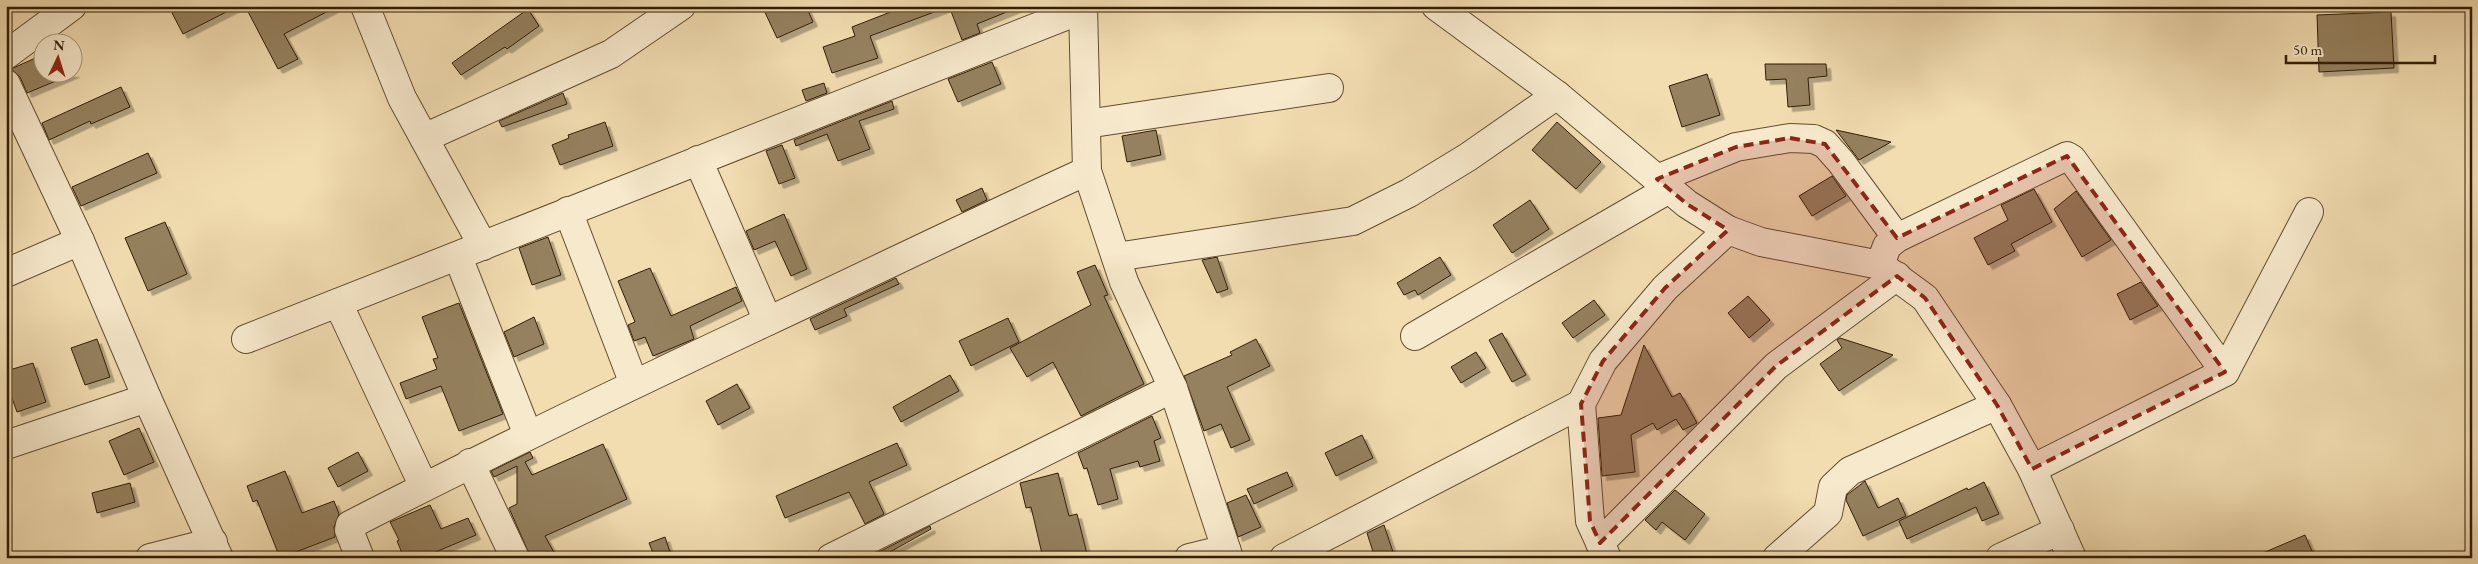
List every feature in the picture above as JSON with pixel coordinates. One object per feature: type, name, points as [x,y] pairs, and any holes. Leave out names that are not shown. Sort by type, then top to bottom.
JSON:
[{"type":"street","points":[[6,55],[72,6]]},
{"type":"street","points":[[365,6],[402,98],[483,246]]},
{"type":"street","points":[[424,138],[610,54],[681,6]]},
{"type":"street","points":[[1436,6],[1557,95],[1687,204],[1728,230],[1761,242],[1888,270],[1925,298],[1997,405],[2032,469],[2072,558]]},
{"type":"street","points":[[246,339],[458,257],[568,210],[1083,8],[1087,171],[1124,282],[1173,388],[1227,554],[1188,558]]},
{"type":"street","points":[[1086,124],[1329,88]]},
{"type":"street","points":[[8,90],[80,241],[147,398],[216,550],[150,558]]},
{"type":"street","points":[[1116,257],[1353,221],[1409,193],[1468,157],[1557,95]]},
{"type":"street","points":[[1415,336],[1663,184],[1736,147],[1790,138],[1814,140],[1825,144],[1841,162],[1897,238]]},
{"type":"street","points":[[1728,230],[1665,288],[1621,339],[1603,361],[1581,404],[1590,521],[1603,551],[1776,366],[1888,270],[1888,246],[1897,238],[2067,156],[2072,160],[2225,372]]},
{"type":"street","points":[[698,160],[768,321]]},
{"type":"street","points":[[360,558],[349,530],[350,525],[470,463],[634,384],[940,238],[1087,171]]},
{"type":"street","points":[[568,210],[634,384]]},
{"type":"street","points":[[2032,469],[2225,372],[2309,212]]},
{"type":"street","points":[[6,273],[80,241]]},
{"type":"street","points":[[458,257],[528,435]]},
{"type":"street","points":[[338,303],[424,487]]},
{"type":"street","points":[[831,558],[1173,388]]},
{"type":"street","points":[[6,445],[147,398]]},
{"type":"street","points":[[1284,558],[1581,404]]},
{"type":"street","points":[[1777,558],[1828,513],[1833,487],[1850,471],[1997,405]]},
{"type":"street","points":[[470,463],[515,558]]},
{"type":"street","points":[[2000,558],[2060,530]]},
{"type":"highlighted area","points":[[1790,138],[1825,144],[1897,238],[2067,156],[2225,372],[2032,469],[1997,405],[1925,298],[1897,276],[1776,366],[1600,543],[1590,521],[1581,404],[1603,361],[1665,288],[1728,230],[1687,204],[1657,179],[1736,147]]},
{"type":"building","points":[[185,6],[238,6],[183,34],[172,13]]},
{"type":"building","points":[[245,6],[338,6],[284,34],[298,59],[278,69]]},
{"type":"building","points":[[762,6],[806,6],[813,22],[777,38]]},
{"type":"building","points":[[906,6],[945,8],[870,36],[878,58],[832,73],[823,47],[855,36],[852,27]]},
{"type":"building","points":[[949,6],[1019,7],[977,24],[980,33],[962,40]]},
{"type":"building","points":[[528,9],[539,26],[507,49],[505,47],[461,75],[452,63]]},
{"type":"building","points":[[2391,12],[2394,68],[2319,72],[2317,15]]},
{"type":"building","points":[[32,60],[32,82],[53,82],[27,93],[20,77],[11,69]]},
{"type":"building","points":[[992,62],[1001,84],[958,102],[948,79]]},
{"type":"building","points":[[1765,64],[1826,64],[1827,76],[1808,78],[1810,105],[1788,107],[1786,79],[1766,80]]},
{"type":"building","points":[[1707,74],[1720,115],[1682,127],[1669,86]]},
{"type":"building","points":[[824,83],[827,93],[806,101],[802,90]]},
{"type":"building","points":[[121,87],[130,107],[91,124],[90,121],[49,140],[42,123]]},
{"type":"building","points":[[563,93],[567,104],[502,127],[499,121]]},
{"type":"building","points":[[892,101],[894,109],[859,121],[870,149],[838,161],[827,134],[796,146],[794,140]]},
{"type":"building","points":[[605,122],[613,146],[560,165],[552,145],[569,138],[568,135]]},
{"type":"building","points":[[1557,122],[1601,162],[1576,189],[1532,150]]},
{"type":"building","points":[[1156,130],[1161,155],[1127,162],[1122,136]]},
{"type":"building","points":[[1836,130],[1891,142],[1859,160]]},
{"type":"building","points":[[782,145],[795,178],[779,184],[766,151]]},
{"type":"building","points":[[148,153],[157,173],[81,206],[72,187]]},
{"type":"building","points":[[1832,176],[1846,196],[1812,216],[1799,196]]},
{"type":"building","points":[[982,188],[987,200],[962,212],[956,200]]},
{"type":"building","points":[[2034,189],[2052,222],[2011,244],[2015,251],[1988,265],[1974,238],[2008,220],[2001,205]]},
{"type":"building","points":[[2076,191],[2111,240],[2082,257],[2054,209]]},
{"type":"building","points":[[1530,200],[1549,229],[1512,253],[1493,225]]},
{"type":"building","points":[[784,214],[807,269],[791,276],[775,241],[754,250],[746,231]]},
{"type":"building","points":[[165,222],[187,274],[148,291],[125,238]]},
{"type":"building","points":[[548,237],[561,275],[532,285],[519,248]]},
{"type":"building","points":[[1217,257],[1228,289],[1217,293],[1202,260]]},
{"type":"building","points":[[1440,257],[1451,275],[1418,295],[1415,290],[1404,295],[1397,283]]},
{"type":"building","points":[[1095,265],[1108,295],[1104,296],[1144,384],[1081,416],[1053,362],[1027,377],[1010,348],[1091,305],[1077,272]]},
{"type":"building","points":[[650,268],[671,316],[736,287],[742,301],[690,326],[694,339],[653,356],[645,337],[634,341],[628,325],[635,322],[618,281]]},
{"type":"building","points":[[896,278],[899,284],[844,309],[847,316],[815,330],[810,319]]},
{"type":"building","points":[[2141,282],[2158,306],[2130,320],[2117,294]]},
{"type":"building","points":[[1748,296],[1770,320],[1749,338],[1728,313]]},
{"type":"building","points":[[1594,300],[1605,315],[1573,338],[1562,323]]},
{"type":"building","points":[[459,303],[503,414],[459,431],[441,386],[406,399],[400,383],[437,369],[433,359],[438,358],[422,317]]},
{"type":"building","points":[[534,317],[544,344],[514,357],[504,332]]},
{"type":"building","points":[[1008,318],[1019,342],[971,366],[959,341]]},
{"type":"building","points":[[1502,333],[1526,375],[1512,382],[1489,340]]},
{"type":"building","points":[[1840,338],[1893,355],[1839,391],[1820,364],[1842,348],[1837,340]]},
{"type":"building","points":[[97,339],[110,377],[85,385],[71,348]]},
{"type":"building","points":[[1256,339],[1270,366],[1227,387],[1250,440],[1231,448],[1221,424],[1204,431],[1184,376],[1232,355],[1230,352]]},
{"type":"building","points":[[1644,345],[1672,397],[1680,393],[1697,423],[1683,430],[1676,419],[1657,430],[1653,423],[1631,435],[1635,472],[1602,476],[1598,418],[1621,415]]},
{"type":"building","points":[[1476,352],[1486,368],[1461,383],[1451,367]]},
{"type":"building","points":[[33,363],[46,402],[17,412],[6,382],[6,371]]},
{"type":"building","points":[[950,375],[959,391],[901,422],[893,407]]},
{"type":"building","points":[[737,384],[750,408],[718,425],[706,401]]},
{"type":"building","points":[[1152,416],[1161,438],[1154,441],[1160,461],[1140,467],[1138,461],[1110,469],[1118,499],[1098,505],[1087,468],[1084,469],[1078,453]]},
{"type":"building","points":[[139,428],[154,462],[124,475],[109,441]]},
{"type":"building","points":[[1362,435],[1373,458],[1336,476],[1325,453]]},
{"type":"building","points":[[897,443],[907,465],[869,482],[884,514],[865,524],[849,492],[785,518],[776,496]]},
{"type":"building","points":[[603,444],[627,499],[545,536],[557,558],[531,558],[509,508],[517,504],[517,466],[494,477],[491,471],[530,452],[533,458],[525,462],[532,475]]},
{"type":"building","points":[[358,452],[368,471],[338,487],[328,468]]},
{"type":"building","points":[[285,471],[302,513],[334,501],[339,514],[334,527],[335,537],[280,558],[257,500],[253,502],[247,486]]},
{"type":"building","points":[[1287,472],[1293,486],[1254,504],[1247,489]]},
{"type":"building","points":[[1058,473],[1069,516],[1077,514],[1088,558],[1043,558],[1031,507],[1026,508],[1020,483]]},
{"type":"building","points":[[1865,481],[1878,508],[1898,498],[1906,516],[1863,536],[1846,500],[1847,495]]},
{"type":"building","points":[[1984,482],[1999,514],[1982,521],[1976,507],[1907,539],[1899,521],[1967,488],[1968,490]]},
{"type":"building","points":[[130,483],[135,502],[97,513],[92,493]]},
{"type":"building","points":[[1675,490],[1705,514],[1685,540],[1662,522],[1656,530],[1645,520]]},
{"type":"building","points":[[1246,495],[1261,527],[1238,537],[1227,503]]},
{"type":"building","points":[[430,505],[441,529],[468,518],[476,535],[433,553],[435,558],[404,558],[397,541],[399,540],[390,522]]},
{"type":"building","points":[[1384,525],[1395,558],[1375,558],[1367,533]]},
{"type":"building","points":[[930,526],[931,529],[890,552],[893,558],[867,558]]},
{"type":"building","points":[[2305,535],[2315,558],[2251,558]]},
{"type":"building","points":[[665,537],[672,558],[655,558],[649,543]]}]
